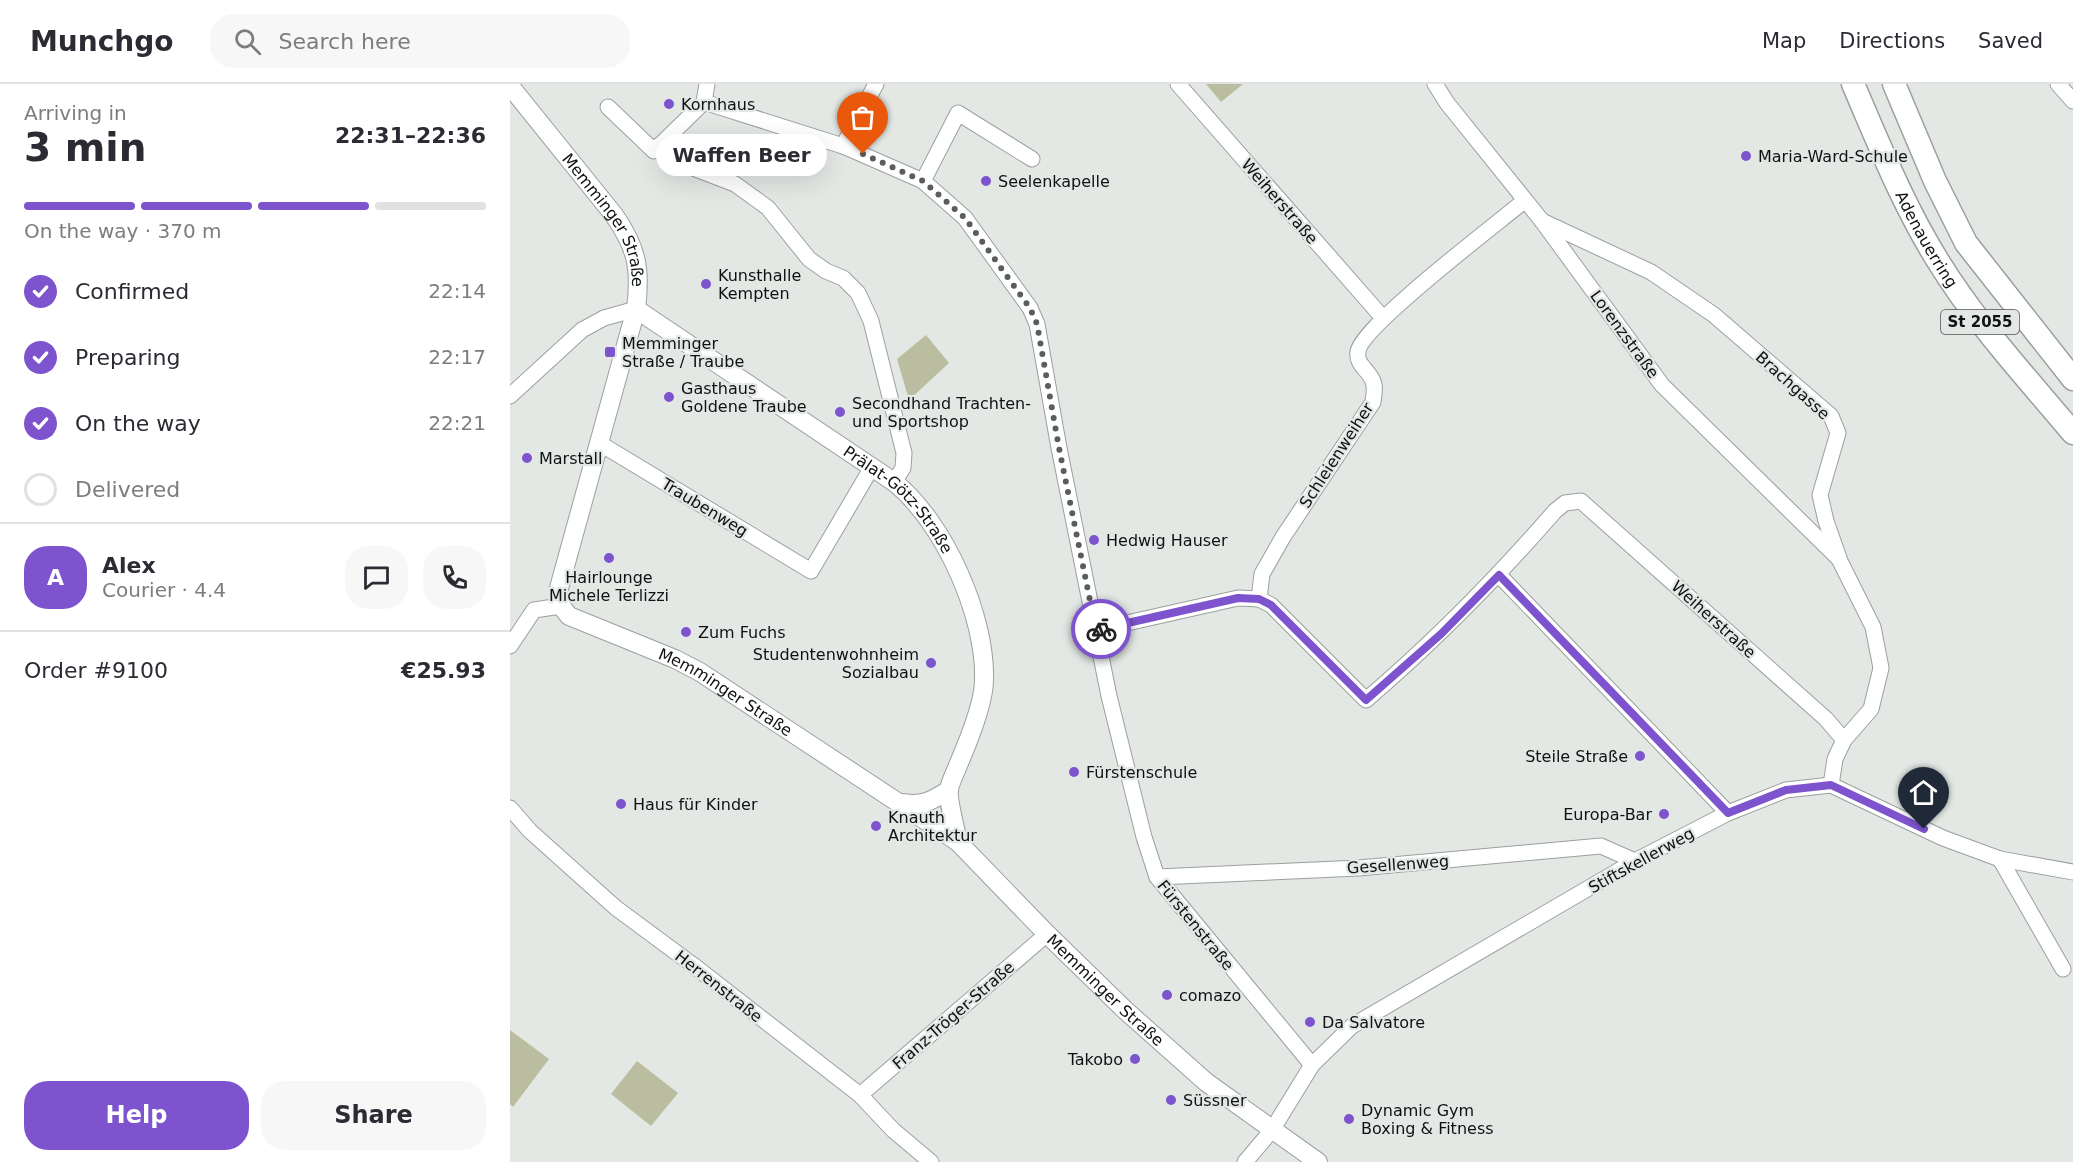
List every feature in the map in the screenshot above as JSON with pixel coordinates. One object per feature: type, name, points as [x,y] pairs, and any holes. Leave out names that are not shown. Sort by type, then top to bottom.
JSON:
[{"type":"main road","name":"Adenauerring","points":[[1853,84],[1903,200],[1938,262],[1982,325],[2073,433]]},
{"type":"main road","name":"Adenauerring","points":[[1894,84],[1935,181],[1966,243],[2073,379]]},
{"type":"street","points":[[608,107],[654,151],[704,102],[707,84]]},
{"type":"street","points":[[843,146],[876,84]]},
{"type":"street","name":"Weiherstraße","points":[[1178,84],[1383,318]]},
{"type":"street","name":"Lorenzstraße","points":[[1435,84],[1447,103],[1542,221],[1662,385],[1840,561]]},
{"type":"street","points":[[2058,84],[2073,101]]},
{"type":"street","name":"Memminger Straße","points":[[510,86],[626,231],[633,247],[639,279],[636,309],[559,588],[561,606],[569,616],[581,622],[646,647],[700,672],[958,842],[1125,1010],[1206,1082],[1318,1162]]},
{"type":"street","name":"Fürstenstraße","points":[[704,102],[843,146],[923,181],[965,218],[1030,308],[1037,324],[1059,448],[1119,738],[1144,837],[1157,877],[1312,1065]]},
{"type":"street","points":[[923,181],[958,113],[1032,159]]},
{"type":"street","points":[[658,146],[675,161],[735,184],[768,208],[809,259],[826,271],[843,278],[858,293],[871,321],[904,453],[903,468],[894,482]]},
{"type":"street","name":"Schleienweiher","points":[[1259,599],[1262,574],[1282,537],[1373,402],[1375,389],[1372,378],[1359,362],[1357,353],[1360,343],[1383,318],[1524,201]]},
{"type":"street","name":"Brachgasse","points":[[1542,221],[1651,272],[1714,315],[1831,416],[1838,433],[1820,495],[1840,561],[1873,627],[1881,668],[1871,709],[1844,740],[1834,759],[1831,785]]},
{"type":"street","points":[[510,396],[582,330],[604,318],[636,309]]},
{"type":"street","name":"Prälat-Götz-Straße","points":[[636,309],[872,466],[894,482],[920,507],[949,552],[967,591],[980,635],[984,681],[972,733],[948,790]]},
{"type":"street","name":"Traubenweg","points":[[599,443],[811,572],[872,466]]},
{"type":"street","name":"Weiherstraße","points":[[1499,575],[1555,511],[1565,504],[1581,501],[1817,711],[1844,740]]},
{"type":"street","points":[[1096,630],[1238,598],[1259,599],[1271,605],[1366,700],[1441,634],[1499,575],[1728,813]]},
{"type":"street","points":[[510,646],[534,610],[561,606]]},
{"type":"street","points":[[1831,785],[1943,838],[2000,859],[2073,872]]},
{"type":"street","name":"Stiftskellerweg","points":[[1245,1162],[1272,1130],[1312,1065],[1352,1026],[1635,861],[1728,813],[1786,790],[1831,785]]},
{"type":"street","points":[[899,802],[918,806],[934,800],[948,790],[958,842]]},
{"type":"street","name":"Herrenstraße","points":[[510,808],[530,831],[616,908],[860,1095],[893,1130],[931,1162]]},
{"type":"street","name":"Gesellenweg","points":[[1157,877],[1359,868],[1601,846],[1635,861]]},
{"type":"street","points":[[2000,859],[2063,969]]},
{"type":"street","name":"Franz-Tröger-Straße","points":[[860,1095],[1047,934]]},
{"type":"green space","points":[[1206,84],[1243,84],[1221,102]]},
{"type":"green space","points":[[926,335],[949,363],[909,400],[897,359]]},
{"type":"green space","points":[[510,1030],[549,1059],[513,1107],[510,1104]]},
{"type":"green space","points":[[637,1061],[678,1093],[651,1126],[611,1094]]},
{"type":"way so far","points":[[863,154],[923,181],[953,206],[965,218],[1030,308],[1037,324],[1059,448],[1096,630],[1101,629]]},
{"type":"place","name":"Kornhaus","points":[[669,104]]},
{"type":"place","name":"Waffen Beer","points":[[863,154]]},
{"type":"place","name":"Maria-Ward-Schule","points":[[1746,156]]},
{"type":"place","name":"Seelenkapelle","points":[[986,181]]},
{"type":"place","name":"Kunsthalle Kempten","points":[[706,284]]},
{"type":"place","name":"Memminger Straße / Traube","points":[[610,352]]},
{"type":"place","name":"Gasthaus Goldene Traube","points":[[669,397]]},
{"type":"place","name":"Secondhand Trachten- und Sportshop","points":[[840,412]]},
{"type":"place","name":"Marstall","points":[[527,458]]},
{"type":"place","name":"Hedwig Hauser","points":[[1094,540]]},
{"type":"place","name":"Hairlounge Michele Terlizzi","points":[[609,558]]},
{"type":"place","name":"Zum Fuchs","points":[[686,632]]},
{"type":"place","name":"Studentenwohnheim Sozialbau","points":[[931,663]]},
{"type":"place","name":"Steile Straße","points":[[1640,756]]},
{"type":"place","name":"Fürstenschule","points":[[1074,772]]},
{"type":"place","name":"Haus für Kinder","points":[[621,804]]},
{"type":"place","name":"Europa-Bar","points":[[1664,814]]},
{"type":"place","name":"Knauth Architektur","points":[[876,826]]},
{"type":"place","name":"comazo","points":[[1167,995]]},
{"type":"place","name":"Da Salvatore","points":[[1310,1022]]},
{"type":"place","name":"Takobo","points":[[1135,1059]]},
{"type":"place","name":"Süssner","points":[[1171,1100]]},
{"type":"place","name":"Dynamic Gym Boxing & Fitness","points":[[1349,1119]]},
{"type":"route","points":[[1101,629],[1238,598],[1259,599],[1271,605],[1366,700],[1441,634],[1499,575],[1728,813],[1786,790],[1831,785],[1924,829]]}]
